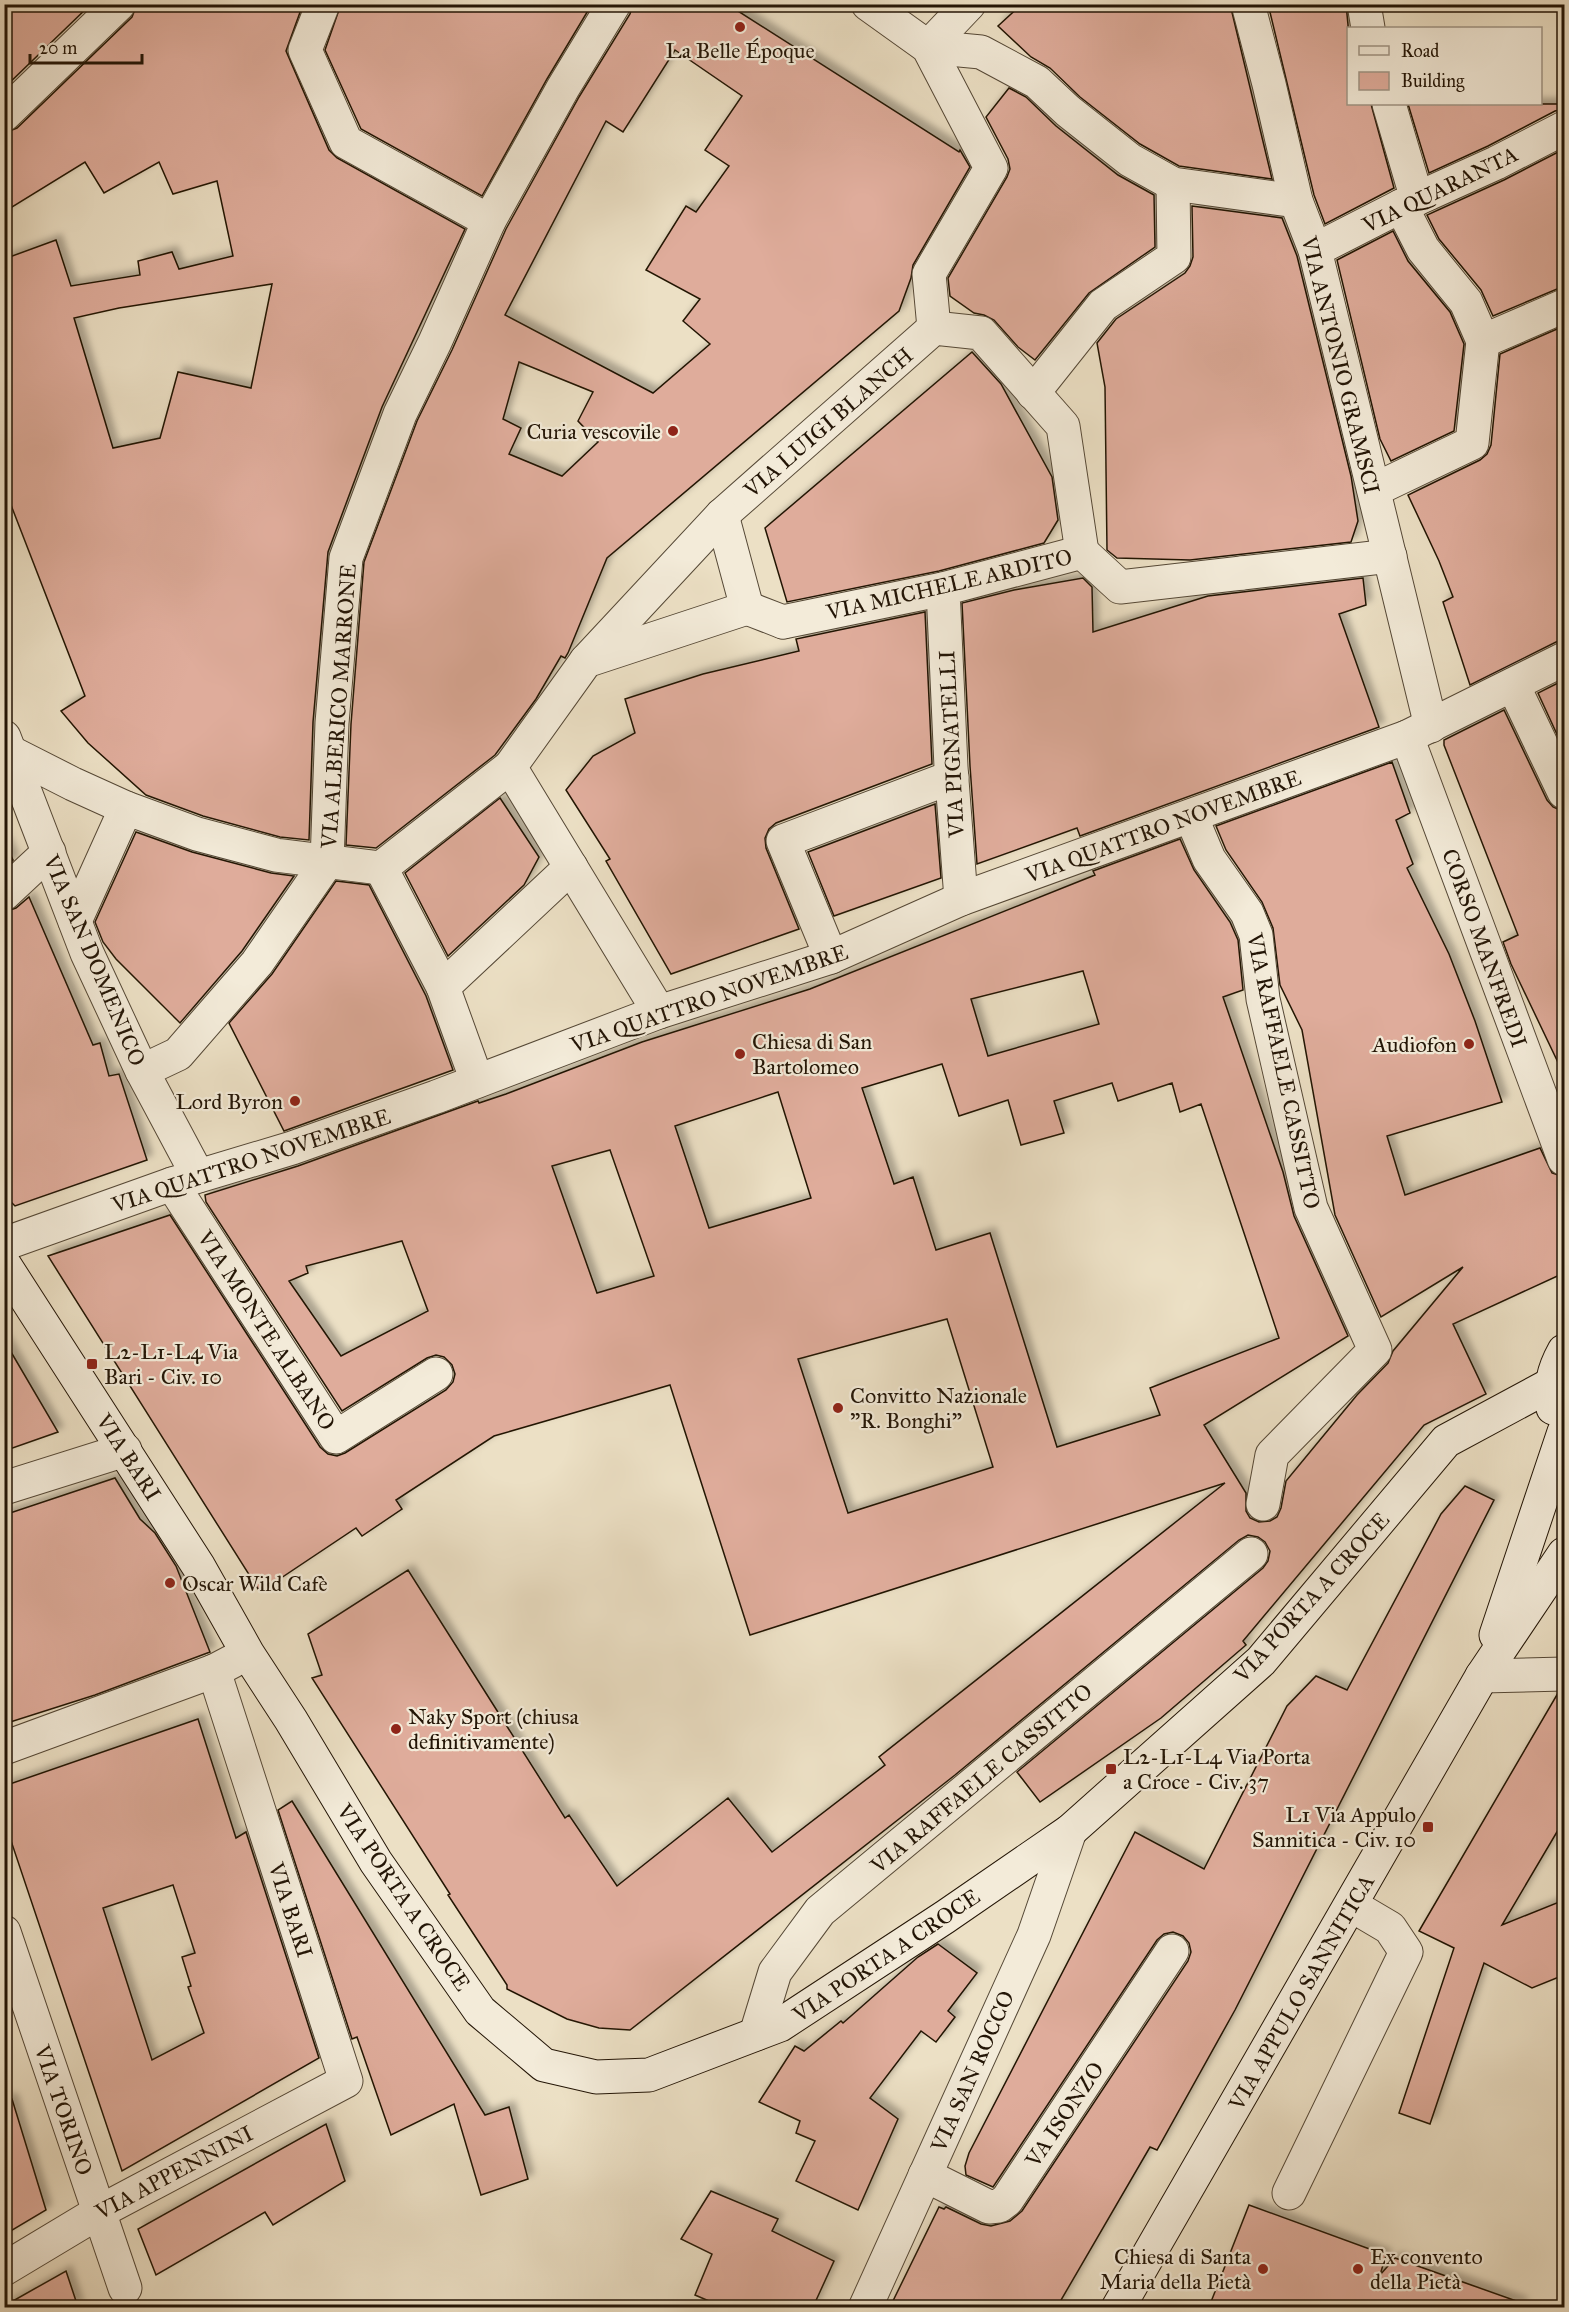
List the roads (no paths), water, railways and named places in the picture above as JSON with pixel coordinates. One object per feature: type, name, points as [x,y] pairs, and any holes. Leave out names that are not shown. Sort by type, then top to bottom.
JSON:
[{"type":"street","points":[[4,115],[119,4]]},
{"type":"street","points":[[323,4],[305,50],[346,142],[489,221]]},
{"type":"street","name":"VIA ALBERICO MARRONE","points":[[142,1071],[178,1054],[257,963],[327,862],[332,723],[346,558],[400,414],[489,221],[563,88],[614,4]]},
{"type":"street","points":[[868,4],[928,47],[992,168],[929,274],[934,328],[981,333],[1062,426],[1082,552]]},
{"type":"street","points":[[928,47],[969,4]]},
{"type":"street","name":"VIA ANTONIO GRAMSCI","points":[[1248,4],[1296,201],[1315,250],[1390,556],[1419,731]]},
{"type":"street","points":[[1364,4],[1368,27]]},
{"type":"street","points":[[928,47],[981,52],[1037,82],[1068,111],[1130,160],[1173,184],[1296,201]]},
{"type":"street","points":[[1374,490],[1472,443],[1483,341],[1466,302],[1423,249],[1409,203],[1389,105]]},
{"type":"street","name":"VIA QUARANTA","points":[[1315,250],[1564,128]]},
{"type":"street","points":[[1033,393],[1103,305],[1174,257],[1173,184]]},
{"type":"street","points":[[1483,341],[1564,306]]},
{"type":"street","name":"VIA LUIGI BLANCH","points":[[381,868],[510,767],[586,661],[722,515],[934,328]]},
{"type":"street","points":[[586,661],[747,608],[722,515]]},
{"type":"street","name":"VIA MICHELE ARDITO","points":[[747,608],[783,622],[943,589],[1082,552],[1120,587],[1390,556]]},
{"type":"street","name":"VIA PIGNATELLI","points":[[943,589],[952,777],[961,899]]},
{"type":"street","name":"VIA QUATTRO NOVEMBRE","points":[[4,1244],[185,1180],[292,1148],[659,1012],[831,957],[961,899],[1419,731],[1564,659]]},
{"type":"street","points":[[1513,685],[1557,760],[1564,792]]},
{"type":"street","name":"CORSO MANFREDI","points":[[1419,731],[1564,1159]]},
{"type":"street","points":[[7,745],[73,784],[126,808],[197,834],[276,855],[381,868],[443,987],[477,1081]]},
{"type":"street","name":"VIA SAN DOMENICO","points":[[7,745],[87,953],[142,1071],[185,1180]]},
{"type":"street","points":[[510,767],[659,1012]]},
{"type":"street","points":[[831,957],[783,841],[952,777]]},
{"type":"street","points":[[75,921],[126,808]]},
{"type":"street","name":"VIA RAFFAELE CASSITTO","points":[[1191,816],[1209,859],[1246,913],[1256,934],[1263,999],[1311,1208],[1374,1350],[1272,1455],[1263,1504]]},
{"type":"street","points":[[4,894],[49,852]]},
{"type":"street","points":[[443,987],[571,867]]},
{"type":"street","name":"VIA MONTE ALBANO","points":[[185,1180],[336,1437],[436,1374]]},
{"type":"street","name":"VIA BARI","points":[[4,1264],[199,1567],[248,1654]]},
{"type":"street","points":[[1564,1351],[1555,1367],[1550,1385],[1553,1410],[1564,1432]]},
{"type":"street","name":"VIA PORTA A CROCE","points":[[248,1654],[291,1719],[376,1862],[480,2011],[544,2065],[596,2077],[649,2075],[780,2025],[945,1917],[1070,1831],[1261,1661],[1446,1441],[1550,1385]]},
{"type":"street","name":"VIA APPULO SANNITICA","points":[[1482,1676],[1564,1432]]},
{"type":"street","points":[[4,1488],[125,1450]]},
{"type":"street","name":"VIA RAFFAELE CASSITTO","points":[[756,2034],[775,1972],[820,1911],[1251,1554]]},
{"type":"street","name":"VIA APPULO SANNITICA","points":[[1118,2307],[1482,1676],[1564,1554]]},
{"type":"street","points":[[4,1748],[214,1671],[248,1654]]},
{"type":"street","name":"VIA BARI","points":[[214,1671],[346,2080]]},
{"type":"street","points":[[1482,1676],[1564,1674]]},
{"type":"street","name":"VIA SAN ROCCO","points":[[865,2307],[1034,1935],[1070,1831]]},
{"type":"street","points":[[1289,2193],[1406,1952],[1390,1928],[1351,1905]]},
{"type":"street","name":"VIA TORINO","points":[[4,1932],[125,2288]]},
{"type":"street","name":"VA ISONZO","points":[[925,2175],[989,2207],[999,2206],[1007,2200],[1172,1951]]},
{"type":"street","name":"VIA APPENNINI","points":[[4,2268],[99,2212],[346,2080]]},
{"type":"place","name":"La Belle Époque","points":[[740,27]]},
{"type":"place","name":"Curia vescovile","points":[[673,431]]},
{"type":"place","name":"Audiofon","points":[[1469,1044]]},
{"type":"place","name":"Chiesa di San Bartolomeo","points":[[740,1054]]},
{"type":"place","name":"Lord Byron","points":[[295,1101]]},
{"type":"place","name":"L2-L1-L4 Via Bari - Civ. 10","points":[[92,1364]]},
{"type":"place","name":"Convitto Nazionale \"R. Bonghi\"","points":[[838,1408]]},
{"type":"place","name":"Oscar Wild Cafè","points":[[170,1583]]},
{"type":"place","name":"Naky Sport (chiusa definitivamente)","points":[[396,1729]]},
{"type":"place","name":"L2-L1-L4 Via Porta a Croce - Civ. 37","points":[[1111,1769]]},
{"type":"place","name":"L1 Via Appulo Sannitica - Civ. 10","points":[[1428,1827]]},
{"type":"place","name":"Chiesa di Santa Maria della Pietà","points":[[1263,2269]]},
{"type":"place","name":"Ex convento della Pietà","points":[[1358,2269]]}]
